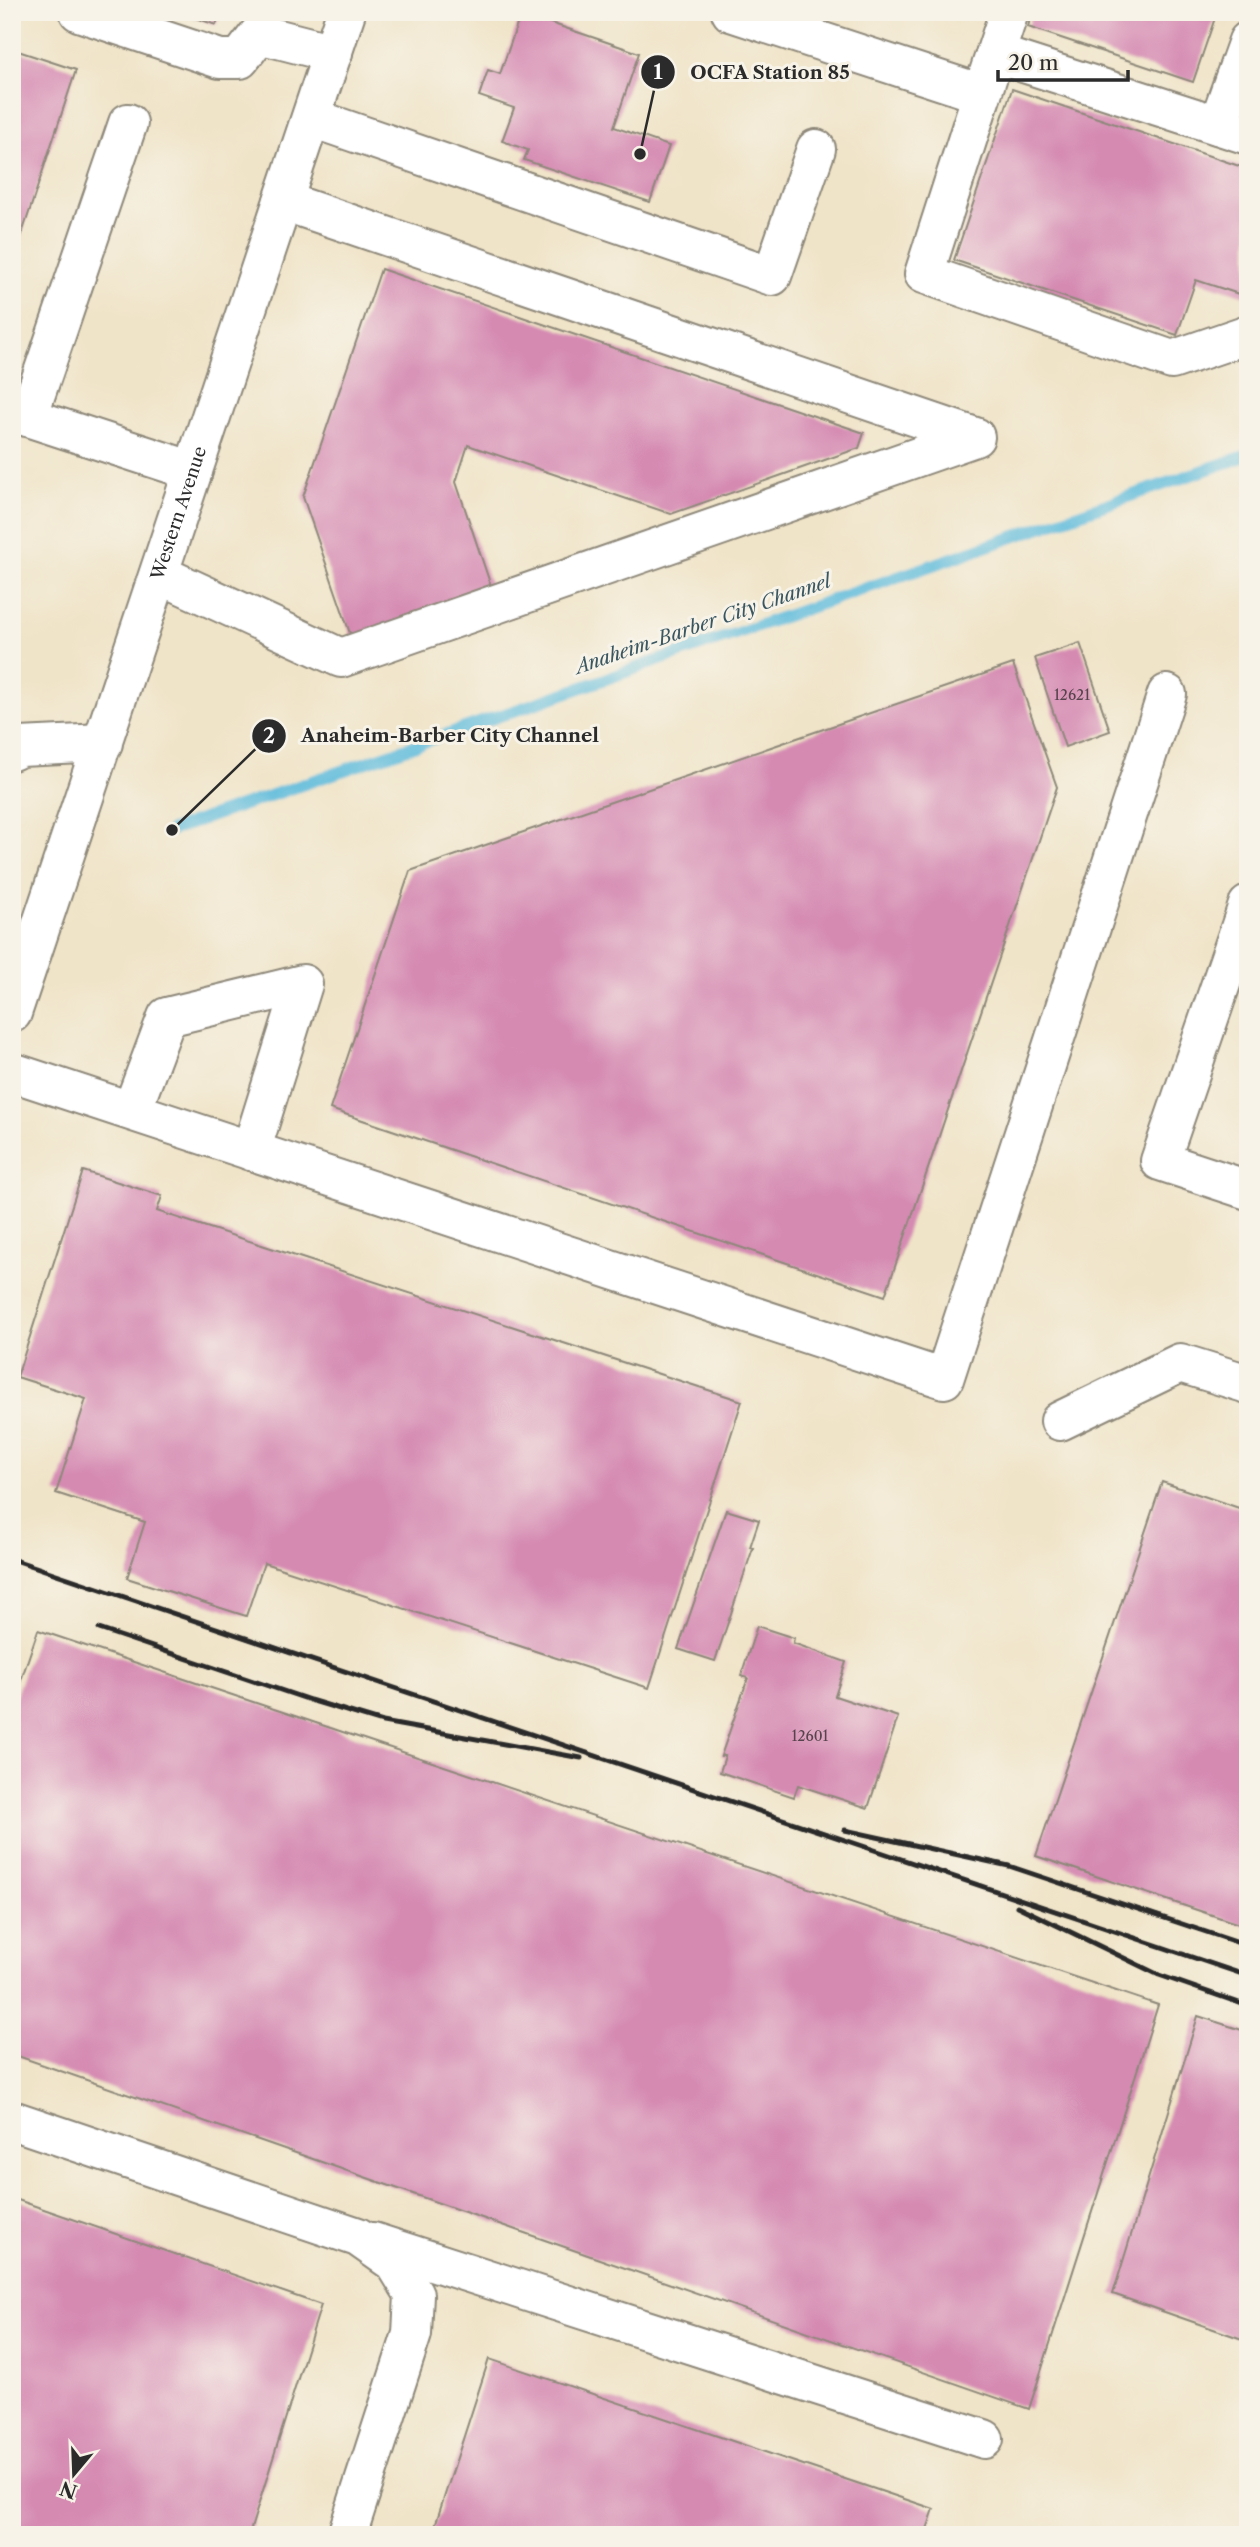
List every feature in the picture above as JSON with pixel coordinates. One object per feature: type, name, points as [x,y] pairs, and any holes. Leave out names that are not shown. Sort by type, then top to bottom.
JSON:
[{"type":"street","points":[[79,12],[220,59],[240,59],[263,23],[333,53]]},
{"type":"street","name":"Western Avenue","points":[[12,1013],[346,12]]},
{"type":"street","points":[[731,12],[784,21],[982,94]]},
{"type":"street","points":[[1009,12],[924,274],[1172,360],[1248,334]]},
{"type":"street","points":[[996,54],[1233,130],[1248,41]]},
{"type":"street","points":[[312,118],[772,276],[816,149]]},
{"type":"street","points":[[128,123],[20,414],[193,471]]},
{"type":"street","points":[[159,574],[341,658],[975,437],[283,201]]},
{"type":"street","points":[[12,1072],[944,1379],[1167,694]]},
{"type":"street","points":[[12,751],[20,747],[103,743]]},
{"type":"street","points":[[1248,905],[1160,1161],[1248,1190]]},
{"type":"street","points":[[132,1111],[167,1017],[303,984],[251,1151]]},
{"type":"street","points":[[1060,1421],[1180,1363],[1248,1384]]},
{"type":"street","points":[[12,2120],[358,2238],[984,2439]]},
{"type":"street","points":[[346,2535],[412,2334],[414,2294],[395,2263],[358,2238]]},
{"type":"building","points":[[178,12],[221,12],[216,25]]},
{"type":"building","points":[[1032,12],[1217,12],[1193,82],[1028,27]]},
{"type":"building","points":[[521,13],[639,53],[614,127],[669,146],[650,202],[524,160],[528,150],[502,141],[514,108],[479,96],[488,70],[500,74]]},
{"type":"building","points":[[12,49],[76,70],[13,261],[12,261]]},
{"type":"building","points":[[1012,89],[1248,169],[1248,297],[1196,280],[1177,335],[954,260]]},
{"type":"building","points":[[381,269],[864,433],[859,448],[671,514],[468,445],[456,482],[493,592],[352,639],[303,497]]},
{"type":"building","points":[[1080,643],[1110,731],[1065,747],[1035,658]]},
{"type":"building","points":[[1013,664],[1057,787],[885,1296],[330,1109],[410,871]]},
{"type":"building","points":[[83,1171],[162,1196],[157,1211],[742,1401],[649,1688],[264,1563],[246,1616],[127,1578],[145,1522],[56,1493],[86,1399],[17,1377]]},
{"type":"building","points":[[1162,1482],[1248,1511],[1248,1927],[1036,1856]]},
{"type":"building","points":[[726,1510],[759,1520],[750,1547],[753,1548],[715,1661],[678,1649]]},
{"type":"building","points":[[757,1626],[794,1638],[793,1643],[846,1662],[835,1696],[898,1717],[868,1808],[798,1785],[794,1797],[720,1772],[725,1756],[721,1756],[748,1678],[741,1676]]},
{"type":"building","points":[[38,1630],[1158,2005],[1029,2409],[12,2054],[12,1707]]},
{"type":"building","points":[[1198,2016],[1248,2032],[1248,2341],[1113,2294]]},
{"type":"building","points":[[12,2198],[321,2305],[249,2535],[12,2535]]},
{"type":"building","points":[[489,2359],[934,2509],[925,2535],[432,2535]]},
{"type":"waterway","name":"Anaheim-Barber City Channel","points":[[172,830],[1248,455]]},
{"type":"railway","points":[[12,1559],[1248,1976]]},
{"type":"railway","points":[[99,1629],[383,1722],[581,1758]]},
{"type":"railway","points":[[845,1830],[1009,1866],[1248,1946]]},
{"type":"railway","points":[[1017,1906],[1159,1975],[1248,2006]]},
{"type":"place","name":"OCFA Station 85","points":[[640,154]]},
{"type":"place","name":"Anaheim-Barber City Channel","points":[[172,830]]}]
